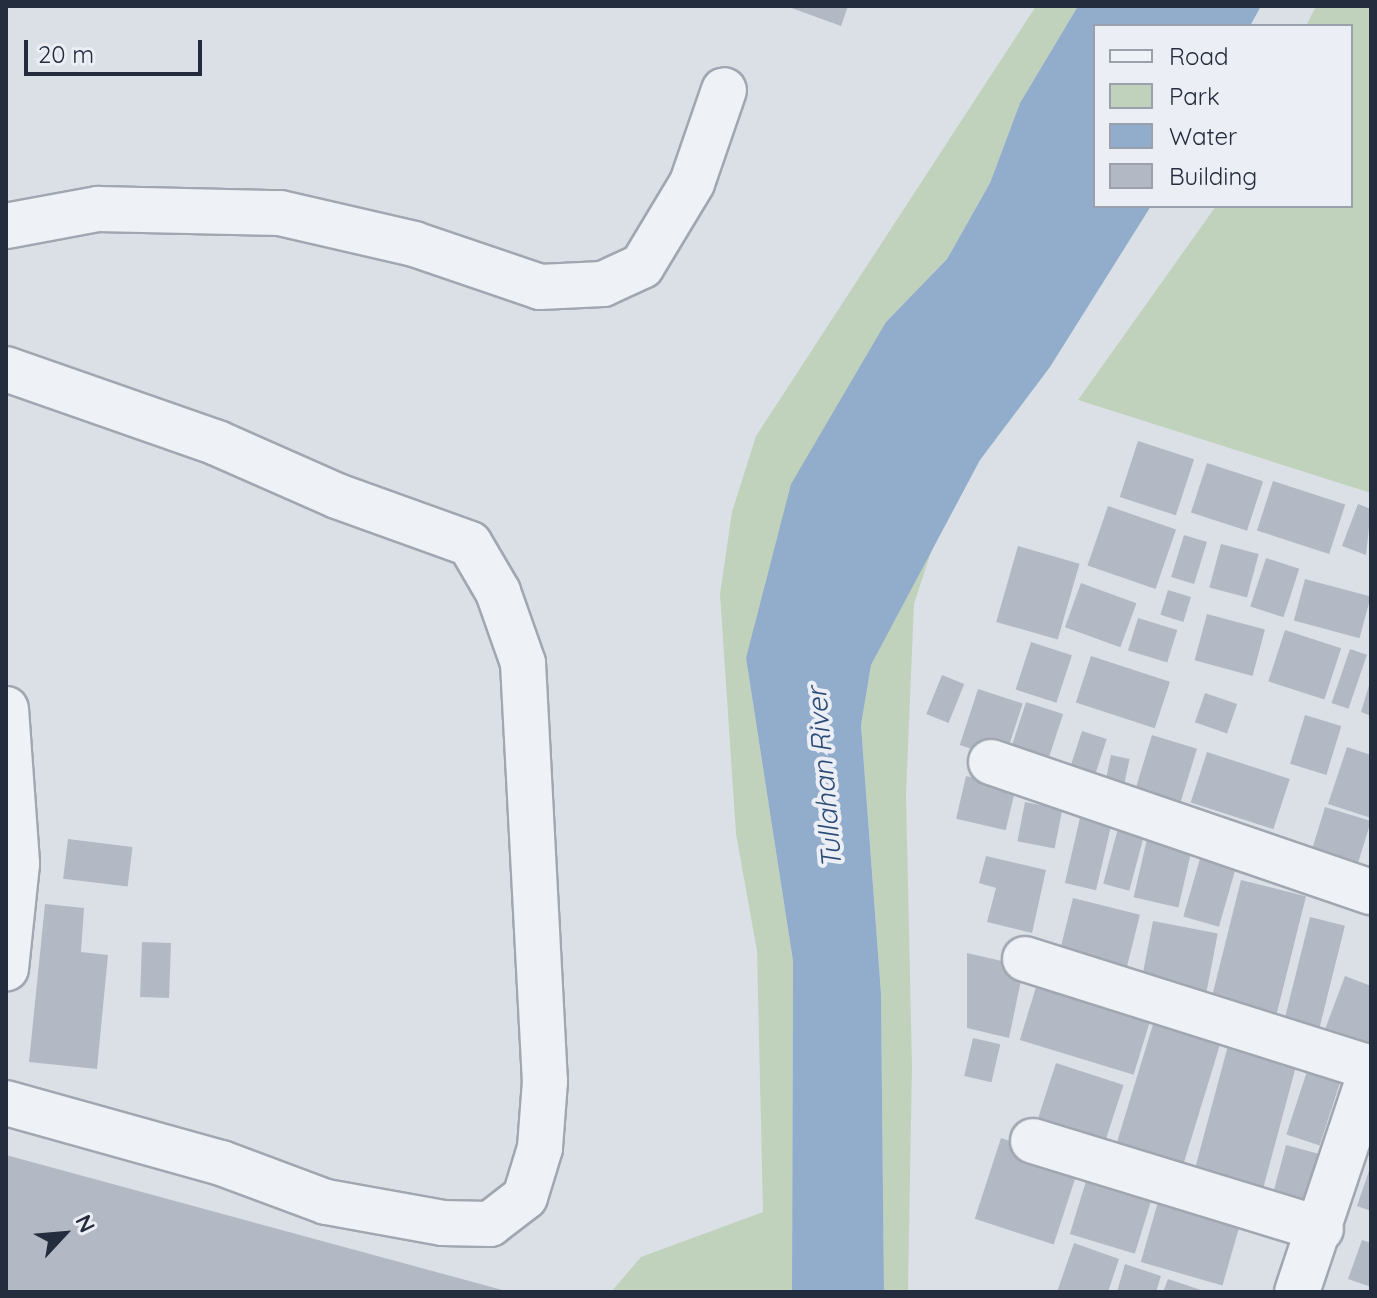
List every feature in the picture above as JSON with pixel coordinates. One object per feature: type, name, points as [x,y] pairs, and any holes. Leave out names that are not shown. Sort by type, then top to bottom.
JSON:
[{"type":"street","points":[[6,226],[98,209],[280,213],[414,244],[540,287],[603,284],[642,266],[692,183],[724,90]]},
{"type":"street","points":[[6,1103],[221,1163],[326,1202],[443,1223],[490,1224],[525,1197],[540,1148],[545,1081],[523,663],[498,592],[470,544],[337,496],[217,443],[7,382]]},
{"type":"street","points":[[6,709],[17,864],[6,968]]},
{"type":"street","points":[[991,762],[1371,892]]},
{"type":"street","points":[[1025,959],[1371,1069],[1321,1229],[1297,1292]]},
{"type":"street","points":[[1033,1141],[1321,1229]]},
{"type":"green space","points":[[1036,6],[1078,6],[1020,103],[990,183],[947,259],[886,322],[746,658],[793,961],[792,1292],[611,1292],[641,1257],[763,1212],[757,951],[736,834],[720,594],[732,512],[756,436]]},
{"type":"green space","points":[[1316,6],[1371,6],[1371,493],[1078,400],[1215,208],[1353,208],[1353,24],[1307,24]]},
{"type":"green space","points":[[934,543],[914,604],[906,794],[912,1065],[908,1292],[884,1292],[881,993],[861,724],[871,665]]},
{"type":"water","name":"Tullahan River","points":[[1078,6],[1261,6],[1251,24],[1093,24],[1093,208],[1150,208],[1050,367],[980,460],[871,665],[861,725],[881,993],[884,1292],[792,1292],[793,961],[746,658],[791,484],[886,322],[947,259],[990,183],[1020,103]]},
{"type":"building","points":[[786,6],[848,6],[841,26]]},
{"type":"building","points":[[1138,441],[1194,459],[1176,515],[1120,497]]},
{"type":"building","points":[[1207,463],[1263,481],[1247,531],[1191,512]]},
{"type":"building","points":[[1273,481],[1345,504],[1329,554],[1257,530]]},
{"type":"building","points":[[1358,504],[1371,509],[1366,555],[1342,546]]},
{"type":"building","points":[[1108,506],[1176,529],[1156,589],[1087,566]]},
{"type":"building","points":[[1184,535],[1207,542],[1194,584],[1171,577]]},
{"type":"building","points":[[1221,544],[1259,554],[1247,598],[1209,587]]},
{"type":"building","points":[[1018,546],[1080,564],[1058,640],[996,622]]},
{"type":"building","points":[[1266,558],[1299,569],[1284,617],[1250,607]]},
{"type":"building","points":[[1305,579],[1371,597],[1360,638],[1294,621]]},
{"type":"building","points":[[1081,583],[1136,603],[1120,647],[1065,627]]},
{"type":"building","points":[[1168,590],[1191,597],[1183,622],[1160,615]]},
{"type":"building","points":[[1207,614],[1265,630],[1253,676],[1195,660]]},
{"type":"building","points":[[1138,618],[1177,630],[1167,663],[1128,651]]},
{"type":"building","points":[[1285,630],[1341,648],[1324,700],[1268,681]]},
{"type":"building","points":[[1031,642],[1072,655],[1056,703],[1016,690]]},
{"type":"building","points":[[1350,649],[1367,655],[1348,709],[1331,703]]},
{"type":"building","points":[[1091,656],[1170,682],[1155,728],[1076,703]]},
{"type":"building","points":[[942,675],[964,684],[949,723],[926,714]]},
{"type":"building","points":[[1371,682],[1371,716],[1361,712]]},
{"type":"building","points":[[978,689],[1023,704],[1004,760],[960,745]]},
{"type":"building","points":[[1205,693],[1237,704],[1227,733],[1195,722]]},
{"type":"building","points":[[1026,702],[1063,714],[1047,764],[1010,751]]},
{"type":"building","points":[[1305,715],[1341,726],[1326,775],[1290,764]]},
{"type":"building","points":[[1082,731],[1107,739],[1094,777],[1070,769]]},
{"type":"building","points":[[1152,735],[1197,749],[1179,807],[1134,793]]},
{"type":"building","points":[[1347,747],[1371,755],[1371,818],[1328,804]]},
{"type":"building","points":[[1207,752],[1290,779],[1273,829],[1191,802]]},
{"type":"building","points":[[1111,755],[1130,759],[1122,795],[1103,791]]},
{"type":"building","points":[[966,776],[1016,787],[1006,830],[956,819]]},
{"type":"building","points":[[1025,802],[1062,809],[1055,849],[1017,841]]},
{"type":"building","points":[[1325,807],[1371,821],[1354,877],[1308,863]]},
{"type":"building","points":[[1082,809],[1113,816],[1096,890],[1065,883]]},
{"type":"building","points":[[1120,821],[1146,828],[1129,891],[1103,884]]},
{"type":"building","points":[[1150,826],[1195,836],[1178,907],[1134,897]]},
{"type":"building","points":[[68,839],[133,847],[128,887],[63,879]]},
{"type":"building","points":[[1201,855],[1237,865],[1219,927],[1183,917]]},
{"type":"building","points":[[986,856],[1046,870],[1032,933],[987,922],[996,888],[979,883]]},
{"type":"building","points":[[1241,880],[1306,896],[1276,1018],[1211,1002]]},
{"type":"building","points":[[1073,898],[1140,915],[1126,970],[1059,953]]},
{"type":"building","points":[[45,904],[84,908],[81,952],[108,955],[97,1069],[29,1062]]},
{"type":"building","points":[[1310,917],[1345,926],[1318,1033],[1283,1025]]},
{"type":"building","points":[[1153,921],[1218,934],[1205,997],[1141,985]]},
{"type":"building","points":[[142,942],[171,943],[169,998],[140,997]]},
{"type":"building","points":[[967,953],[1024,966],[1009,1038],[967,1028]]},
{"type":"building","points":[[1040,974],[1154,1009],[1134,1075],[1020,1040]]},
{"type":"building","points":[[1345,976],[1371,986],[1371,1039],[1364,1057],[1321,1040]]},
{"type":"building","points":[[1154,1021],[1221,1041],[1180,1174],[1113,1154]]},
{"type":"building","points":[[973,1038],[1000,1044],[992,1082],[964,1076]]},
{"type":"building","points":[[1230,1038],[1299,1056],[1260,1200],[1191,1182]]},
{"type":"building","points":[[1056,1063],[1124,1085],[1101,1153],[1034,1131]]},
{"type":"building","points":[[1308,1068],[1341,1079],[1320,1145],[1286,1135]]},
{"type":"building","points":[[1001,1138],[1080,1164],[1054,1244],[975,1219]]},
{"type":"building","points":[[1286,1145],[1332,1157],[1317,1215],[1270,1203]]},
{"type":"building","points":[[6,1155],[506,1291],[506,1292],[6,1292]]},
{"type":"building","points":[[1371,1165],[1371,1211],[1357,1206]]},
{"type":"building","points":[[1090,1168],[1155,1188],[1135,1254],[1070,1234]]},
{"type":"building","points":[[1162,1188],[1244,1211],[1222,1285],[1141,1262]]},
{"type":"building","points":[[1362,1240],[1371,1243],[1371,1287],[1348,1279]]},
{"type":"building","points":[[1074,1243],[1119,1259],[1108,1292],[1057,1292]]},
{"type":"building","points":[[1125,1264],[1161,1276],[1156,1292],[1117,1292]]},
{"type":"building","points":[[1168,1279],[1204,1291],[1204,1292],[1163,1292]]}]
